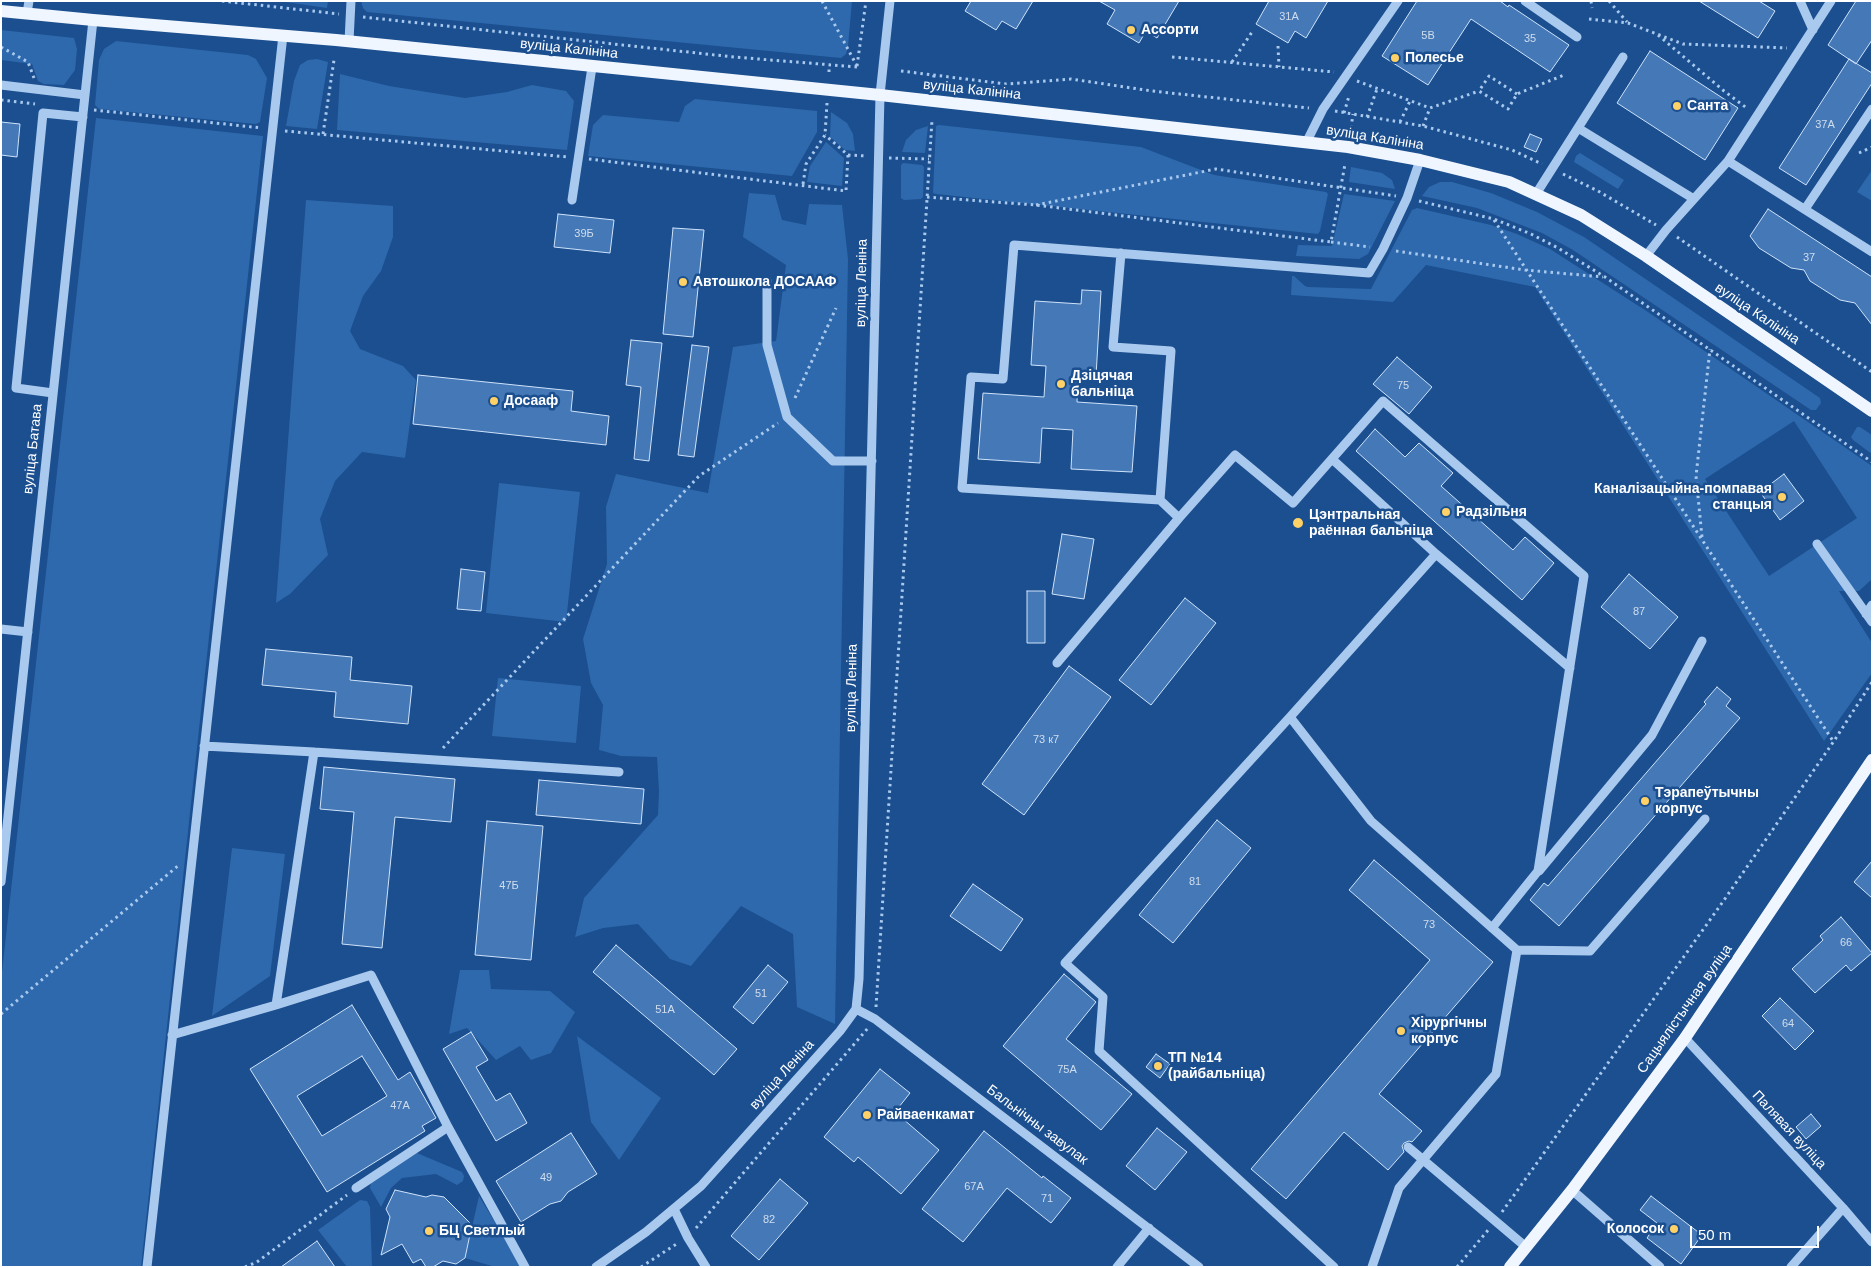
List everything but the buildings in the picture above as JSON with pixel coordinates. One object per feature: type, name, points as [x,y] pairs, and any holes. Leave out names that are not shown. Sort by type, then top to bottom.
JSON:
[{"type":"main road","name":"вуліца Калініна","points":[[1,11],[28,7],[93,20],[349,41],[880,95],[1348,147],[1420,160],[1509,182],[1581,215],[1646,256],[1872,411]]},
{"type":"main road","name":"Сацыялістычная вуліца","points":[[1510,1267],[1572,1190],[1685,1038],[1872,760]]},
{"type":"street","points":[[349,41],[351,1]]},
{"type":"street","name":"вуліца Леніна","points":[[596,1267],[646,1232],[700,1186],[840,1031],[856,1009],[860,979],[880,95],[890,1]]},
{"type":"street","points":[[1306,142],[1323,109],[1398,1]]},
{"type":"street","points":[[1525,1],[1578,36]]},
{"type":"street","points":[[1800,1],[1812,30]]},
{"type":"street","points":[[1646,256],[1666,230],[1728,161],[1831,1]]},
{"type":"street","name":"вуліца Батава","points":[[1,882],[93,20]]},
{"type":"street","points":[[146,1267],[283,35]]},
{"type":"street","points":[[1536,194],[1623,57]]},
{"type":"street","points":[[572,200],[592,67]]},
{"type":"street","points":[[1,86],[85,95]]},
{"type":"street","points":[[1806,210],[1872,109]]},
{"type":"street","points":[[53,393],[16,388],[43,113],[83,113]]},
{"type":"street","points":[[1578,128],[1694,199]]},
{"type":"street","points":[[1178,518],[1160,500],[962,488],[971,377],[1003,379],[1014,245],[1369,273],[1383,249],[1407,198],[1420,160]]},
{"type":"street","points":[[1728,161],[1872,252]]},
{"type":"street","points":[[1121,253],[1114,347],[1171,351],[1160,500]]},
{"type":"street","points":[[767,281],[767,345],[787,417],[832,460],[872,461]]},
{"type":"street","points":[[1057,663],[1178,518],[1235,455],[1293,503],[1383,401],[1584,576],[1538,871]]},
{"type":"street","points":[[1332,459],[1436,554],[1570,668]]},
{"type":"street","points":[[1817,544],[1872,622]]},
{"type":"street","points":[[1334,1267],[1099,1051],[1104,997],[1064,963],[1290,717],[1436,554]]},
{"type":"street","points":[[1866,614],[1872,605]]},
{"type":"street","points":[[1,629],[28,632]]},
{"type":"street","points":[[1492,928],[1652,735],[1702,641]]},
{"type":"street","points":[[1290,717],[1371,821],[1517,950],[1590,951],[1705,819]]},
{"type":"street","points":[[204,746],[619,772]]},
{"type":"street","points":[[276,1005],[314,752]]},
{"type":"street","points":[[1372,1267],[1399,1188],[1496,1074],[1517,950]]},
{"type":"street","points":[[172,1035],[371,976],[448,1127],[525,1267]]},
{"type":"street","name":"Бальнічны завулак","points":[[856,1009],[883,1025],[1200,1267]]},
{"type":"street","name":"Палявая вуліца","points":[[1685,1038],[1843,1208],[1872,1242]]},
{"type":"street","points":[[358,1187],[448,1127]]},
{"type":"street","points":[[1408,1147],[1526,1247]]},
{"type":"street","points":[[1572,1190],[1660,1267]]},
{"type":"street","points":[[1791,1267],[1843,1208]]},
{"type":"street","points":[[674,1209],[688,1238],[706,1267]]},
{"type":"street","points":[[1117,1267],[1149,1228]]},
{"type":"path","points":[[222,1],[829,66],[857,67]]},
{"type":"path","points":[[822,1],[857,67]]},
{"type":"path","points":[[857,67],[866,1]]},
{"type":"path","points":[[1591,1],[1592,8]]},
{"type":"path","points":[[1610,1],[1628,23]]},
{"type":"path","points":[[1589,19],[1628,23],[1683,44],[1801,49]]},
{"type":"path","points":[[1232,62],[1252,32]]},
{"type":"path","points":[[1656,33],[1724,91],[1758,116]]},
{"type":"path","points":[[1278,46],[1279,67]]},
{"type":"path","points":[[1,47],[28,62],[34,79],[31,104]]},
{"type":"path","points":[[1172,57],[1347,73]]},
{"type":"path","points":[[323,134],[334,60]]},
{"type":"path","points":[[829,66],[829,72]]},
{"type":"path","points":[[933,84],[934,75]]},
{"type":"path","points":[[1479,91],[1508,109],[1517,94],[1564,75]]},
{"type":"path","points":[[1356,81],[1430,108],[1479,91],[1489,76],[1517,94]]},
{"type":"path","points":[[1367,116],[1377,89]]},
{"type":"path","points":[[1,100],[40,104]]},
{"type":"path","points":[[1400,122],[1410,101]]},
{"type":"path","points":[[803,184],[806,164],[825,135],[827,103]]},
{"type":"path","points":[[1423,126],[1430,108]]},
{"type":"path","points":[[83,113],[578,158],[803,184],[846,191],[848,155],[825,135]]},
{"type":"path","points":[[1351,128],[1354,114]]},
{"type":"path","points":[[929,159],[932,120]]},
{"type":"path","points":[[1331,242],[1346,164]]},
{"type":"path","points":[[1036,205],[1216,169],[1407,198],[1494,220],[1552,244],[1606,277],[1872,462]]},
{"type":"path","points":[[927,198],[1036,205],[1331,242],[1525,270],[1606,277]]},
{"type":"path","points":[[1494,220],[1834,741]]},
{"type":"path","points":[[432,760],[699,476],[787,417],[836,308]]},
{"type":"path","points":[[1702,540],[1696,476],[1710,349]]},
{"type":"path","points":[[1457,1267],[1496,1221],[1834,741],[1872,682]]},
{"type":"path","points":[[1,1014],[192,854]]},
{"type":"path","points":[[245,1267],[257,1262],[358,1187]]},
{"type":"shaded area","points":[[279,1],[328,1],[327,8]]},
{"type":"shaded area","points":[[361,1],[852,1],[848,46],[846,54],[841,58],[367,12],[363,8]]},
{"type":"shaded area","points":[[1,30],[74,38],[77,49],[75,70],[64,85],[44,84],[38,81],[32,64],[1,60]]},
{"type":"shaded area","points":[[116,41],[248,55],[256,59],[267,78],[260,122],[256,124],[99,109],[95,105],[99,60],[104,49]]},
{"type":"shaded area","points":[[317,59],[328,62],[317,129],[286,126],[294,81],[300,65],[308,60]]},
{"type":"shaded area","points":[[340,74],[389,86],[465,98],[507,92],[532,85],[566,91],[574,101],[567,150],[337,130]]},
{"type":"shaded area","points":[[695,99],[817,111],[817,132],[792,176],[588,156],[593,125],[603,115],[679,122],[685,106]]},
{"type":"shaded area","points":[[831,112],[847,123],[853,134],[855,151],[845,150],[830,137]]},
{"type":"shaded area","points":[[96,118],[263,136],[141,1267],[1,1267],[1,981]]},
{"type":"shaded area","points":[[928,126],[925,153],[902,152],[906,140],[916,130]]},
{"type":"shaded area","points":[[936,126],[1141,147],[1214,175],[1326,192],[1328,194],[1320,231],[1318,234],[936,194],[933,193]]},
{"type":"shaded area","points":[[826,142],[844,158],[842,186],[807,182],[810,166]]},
{"type":"shaded area","points":[[1580,153],[1624,180],[1618,189],[1574,162],[1576,156]]},
{"type":"shaded area","points":[[903,163],[922,165],[924,167],[923,197],[921,199],[904,200],[901,198],[901,165]]},
{"type":"shaded area","points":[[1351,167],[1382,173],[1392,180],[1395,189],[1349,182]]},
{"type":"shaded area","points":[[1872,170],[1872,201],[1857,192]]},
{"type":"shaded area","points":[[1440,182],[1452,182],[1491,193],[1537,212],[1584,237],[1820,398],[1821,403],[1816,410],[1811,410],[1573,250],[1542,233],[1477,208],[1422,196],[1429,187]]},
{"type":"shaded area","points":[[749,193],[775,195],[782,220],[806,225],[809,204],[842,205],[848,259],[835,1024],[797,1007],[793,934],[741,906],[691,966],[670,959],[638,924],[603,928],[575,937],[584,898],[658,815],[657,757],[621,756],[599,750],[603,705],[591,683],[583,639],[607,564],[606,507],[616,474],[708,493],[733,347],[776,341],[786,265],[743,237]]},
{"type":"shaded area","points":[[1344,194],[1395,201],[1368,254],[1359,259],[1296,256],[1298,245],[1332,246]]},
{"type":"shaded area","points":[[306,200],[393,206],[393,237],[381,271],[363,296],[350,331],[360,349],[403,366],[416,380],[405,458],[362,452],[335,481],[320,519],[328,555],[290,594],[276,603]]},
{"type":"shaded area","points":[[1417,208],[1491,225],[1550,249],[1648,312],[1872,466],[1872,579],[1859,591],[1839,591],[1872,643],[1872,673],[1824,741],[1535,287],[1426,265],[1393,302],[1291,295],[1292,276],[1308,287],[1371,289],[1412,210]],"holes":[[[1794,421],[1857,518],[1769,576],[1705,479]]]},
{"type":"shaded area","points":[[1857,427],[1872,435],[1872,454],[1851,437]]},
{"type":"shaded area","points":[[499,483],[580,492],[566,622],[486,613]]},
{"type":"shaded area","points":[[498,678],[581,686],[576,743],[492,736]]},
{"type":"shaded area","points":[[232,848],[285,854],[270,976],[212,1016]]},
{"type":"shaded area","points":[[460,970],[489,970],[491,989],[550,991],[575,1012],[551,1053],[531,1060],[520,1046],[496,1060],[467,1028],[449,1034]]},
{"type":"shaded area","points":[[577,1036],[661,1098],[619,1160],[591,1122]]},
{"type":"shaded area","points":[[417,1153],[462,1172],[464,1176],[463,1181],[457,1185],[436,1174],[402,1178],[391,1188],[381,1207],[370,1188],[371,1181]]},
{"type":"shaded area","points":[[479,1196],[522,1267],[495,1267],[465,1258]]},
{"type":"shaded area","points":[[360,1200],[367,1201],[370,1207],[372,1267],[347,1267],[318,1230]]},
{"type":"place","name":"Ассорти","points":[[1131,30]]},
{"type":"place","name":"Полесье","points":[[1395,58]]},
{"type":"place","name":"Санта","points":[[1677,106]]},
{"type":"place","name":"Автошкола ДОСААФ","points":[[683,282]]},
{"type":"place","name":"Дзіцячая бальніца","points":[[1061,384]]},
{"type":"place","name":"Досааф","points":[[494,401]]},
{"type":"place","name":"Каналізацыйна-помпавая станцыя","points":[[1782,497]]},
{"type":"place","name":"Радзільня","points":[[1446,512]]},
{"type":"place","name":"Цэнтральная раённая бальніца","points":[[1298,523]]},
{"type":"place","name":"Тэрапеўтычны корпус","points":[[1645,801]]},
{"type":"place","name":"Хірургічны корпус","points":[[1401,1031]]},
{"type":"place","name":"ТП №14 (райбальніца)","points":[[1158,1066]]},
{"type":"place","name":"Райваенкамат","points":[[867,1115]]},
{"type":"place","name":"Колосок","points":[[1674,1229]]},
{"type":"place","name":"БЦ Светлый","points":[[429,1231]]}]
